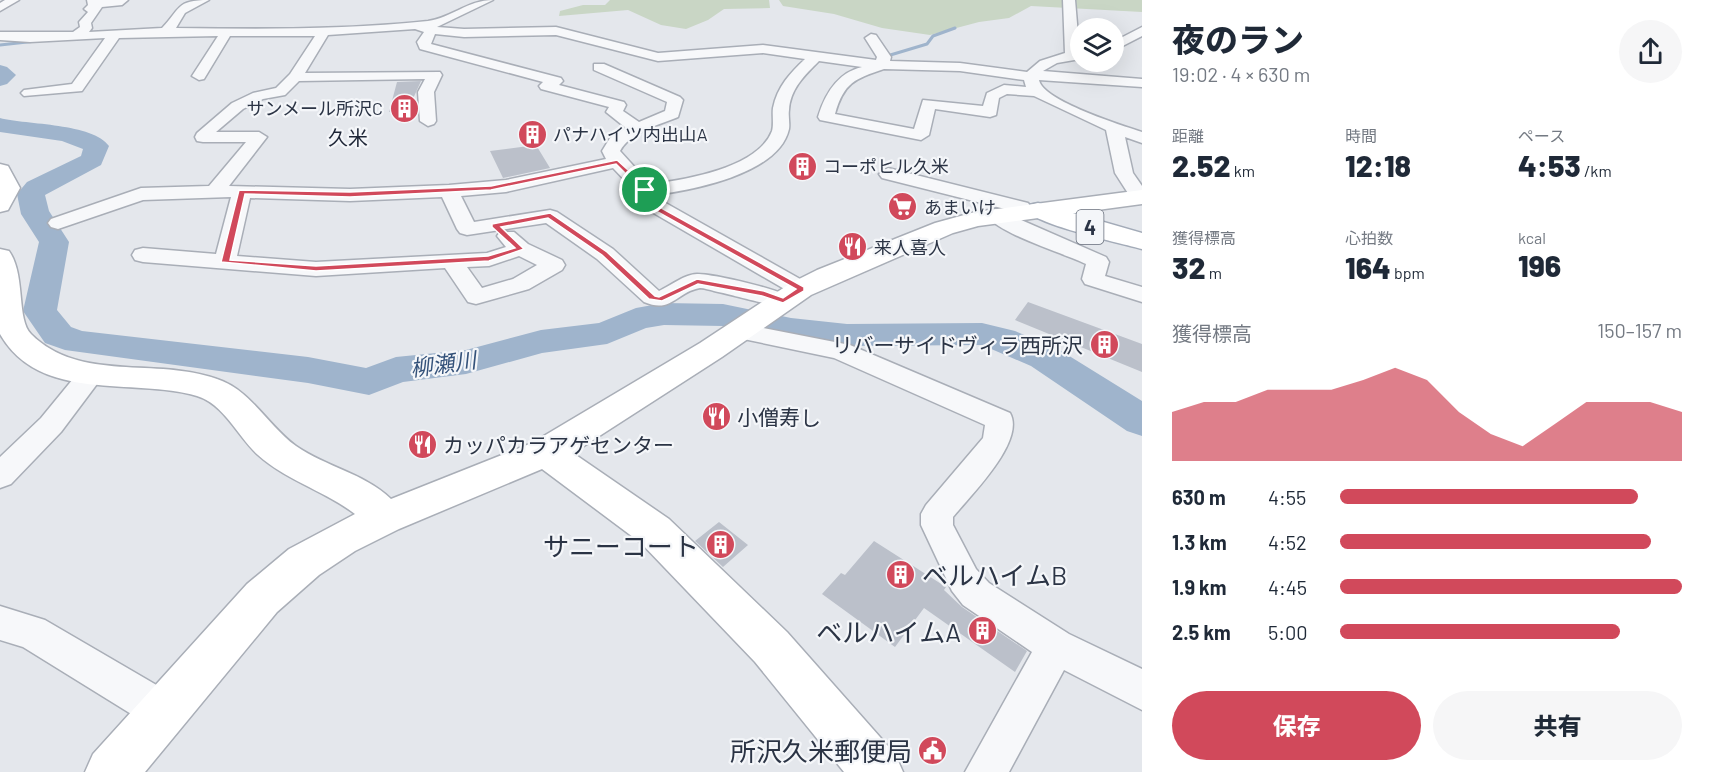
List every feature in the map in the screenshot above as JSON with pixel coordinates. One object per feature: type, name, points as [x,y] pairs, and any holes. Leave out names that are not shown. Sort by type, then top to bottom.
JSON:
[{"type":"street","points":[[77,35],[86,28],[85,22],[97,9],[90,9],[94,2],[118,3],[122,0]]},
{"type":"street","points":[[165,32],[175,22],[180,11],[203,0]]},
{"type":"street","points":[[425,28],[488,0]]},
{"type":"street","points":[[1069,0],[1070,46]]},
{"type":"street","points":[[425,28],[425,46],[564,79],[546,86],[618,105],[614,112],[637,128]]},
{"type":"street","points":[[0,36],[30,38],[165,32],[324,32],[425,28],[464,33],[556,31],[669,57],[763,49],[882,65],[960,67],[1033,81],[1142,83]]},
{"type":"street","points":[[1124,41],[1142,31]]},
{"type":"street","points":[[215,191],[259,137],[203,137],[230,110],[263,92],[280,92],[295,77],[324,32]]},
{"type":"street","points":[[199,75],[226,33]]},
{"type":"street","points":[[29,93],[77,88],[114,36]]},
{"type":"street","points":[[871,38],[884,57],[882,65]]},
{"type":"street","points":[[630,48],[612,62],[594,68],[675,100],[672,114],[637,128],[611,151],[617,162],[645,190],[645,200],[767,312],[841,351],[1000,420],[997,441],[937,514],[937,525],[963,580],[976,594],[1056,647],[1142,690]]},
{"type":"street","points":[[645,190],[674,188],[750,164],[766,150],[778,134],[787,84],[816,56]]},
{"type":"street","points":[[882,65],[857,72],[833,93],[826,117],[921,135],[928,103],[990,112],[992,96],[1001,90],[1033,81],[1047,63],[1070,57]]},
{"type":"street","points":[[846,82],[867,85],[901,74],[902,66]]},
{"type":"street","points":[[295,77],[435,75],[426,92],[428,121]]},
{"type":"street","points":[[1033,81],[1114,128],[1142,138]]},
{"type":"street","points":[[111,772],[229,633],[282,579],[321,550],[385,518],[545,453],[767,312],[945,228],[996,215],[1141,197],[1124,174],[1114,128]]},
{"type":"street","points":[[58,223],[132,195],[215,191],[350,195],[449,191],[506,186],[617,162]]},
{"type":"street","points":[[0,171],[8,188],[0,205]]},
{"type":"street","points":[[888,174],[1038,210]]},
{"type":"street","points":[[225,262],[242,191]]},
{"type":"street","points":[[449,191],[467,229],[550,216],[605,254],[652,297],[659,300],[697,281],[764,294],[767,312]]},
{"type":"street","name":"4","points":[[1038,210],[1074,216],[1142,234]]},
{"type":"street","name":"4","points":[[1038,210],[1060,219],[1142,241]]},
{"type":"street","points":[[996,215],[1014,226],[1098,262],[1093,279],[1142,295]]},
{"type":"street","points":[[451,260],[476,297],[521,284],[554,265],[520,249],[495,225]]},
{"type":"street","points":[[143,255],[316,268],[489,259],[520,249]]},
{"type":"street","points":[[0,257],[7,276],[9,324],[16,338],[46,359],[91,374],[189,383],[216,391],[228,398],[270,446],[308,471],[344,485],[370,501],[385,518]]},
{"type":"street","points":[[0,476],[51,425],[91,374]]},
{"type":"street","points":[[545,453],[612,498],[655,531],[771,647],[877,772]]},
{"type":"street","points":[[0,623],[32,632],[163,711]]},
{"type":"street","points":[[986,772],[1056,647]]},
{"type":"green space","points":[[610,0],[769,0],[770,8],[724,9],[708,20],[686,29],[661,25],[628,10],[559,16],[560,11],[583,5],[605,5]]},
{"type":"green space","points":[[779,0],[1142,0],[1142,12],[1031,6],[1009,18],[979,22],[930,35],[882,28],[834,14],[783,6]]},
{"type":"building","points":[[421,81],[407,112],[389,112],[397,82]]},
{"type":"building","points":[[536,145],[550,168],[503,178],[490,151]]},
{"type":"building","name":"リバーサイドヴィラ西所沢","points":[[1028,302],[1142,344],[1142,372],[1015,320]]},
{"type":"building","name":"サニーコート","points":[[719,522],[748,545],[723,567],[695,541]]},
{"type":"building","points":[[874,541],[946,587],[944,590],[962,607],[1027,651],[1015,672],[924,608],[895,647],[822,594],[841,573],[845,575]]},
{"type":"waterway","points":[[173,28],[186,11],[199,4]]},
{"type":"waterway","points":[[887,62],[887,56],[927,44],[933,36],[955,28]]},
{"type":"waterway","points":[[0,45],[36,41]]},
{"type":"waterway","name":"柳瀬川","points":[[0,71],[6,75],[0,80]]},
{"type":"waterway","name":"柳瀬川","points":[[0,125],[62,134],[86,140],[97,146],[92,160],[37,188],[31,194],[35,214],[44,223],[54,242],[40,311],[58,335],[78,342],[308,370],[369,382],[396,370],[466,362],[541,342],[607,333],[636,319],[664,314],[723,315],[791,329],[847,335],[982,334],[1003,339],[1044,357],[1086,382],[1142,421]]},
{"type":"place","name":"サンメール所沢C","points":[[404,108]]},
{"type":"place","name":"パナハイツ内出山A","points":[[532,134]]},
{"type":"place","name":"コーポヒル久米","points":[[802,166]]},
{"type":"place","name":"あまいけ","points":[[903,207]]},
{"type":"place","name":"来人喜人","points":[[853,247]]},
{"type":"place","name":"リバーサイドヴィラ西所沢","points":[[1104,344]]},
{"type":"place","name":"小僧寿し","points":[[716,416]]},
{"type":"place","name":"カッパカラアゲセンター","points":[[422,444]]},
{"type":"place","name":"サニーコート","points":[[720,545]]},
{"type":"place","name":"ベルハイムB","points":[[901,574]]},
{"type":"place","name":"ベルハイムA","points":[[982,631]]},
{"type":"place","name":"所沢久米郵便局","points":[[933,750]]},
{"type":"district","name":"久米","points":[[348,137]]},
{"type":"route","points":[[617,162],[645,190],[645,200],[649,204],[801,289],[783,301],[764,294],[697,281],[659,300],[652,297],[605,254],[550,216],[495,225],[520,249],[489,259],[316,268],[225,262],[242,191],[350,195],[491,188],[549,178],[617,162]]}]
